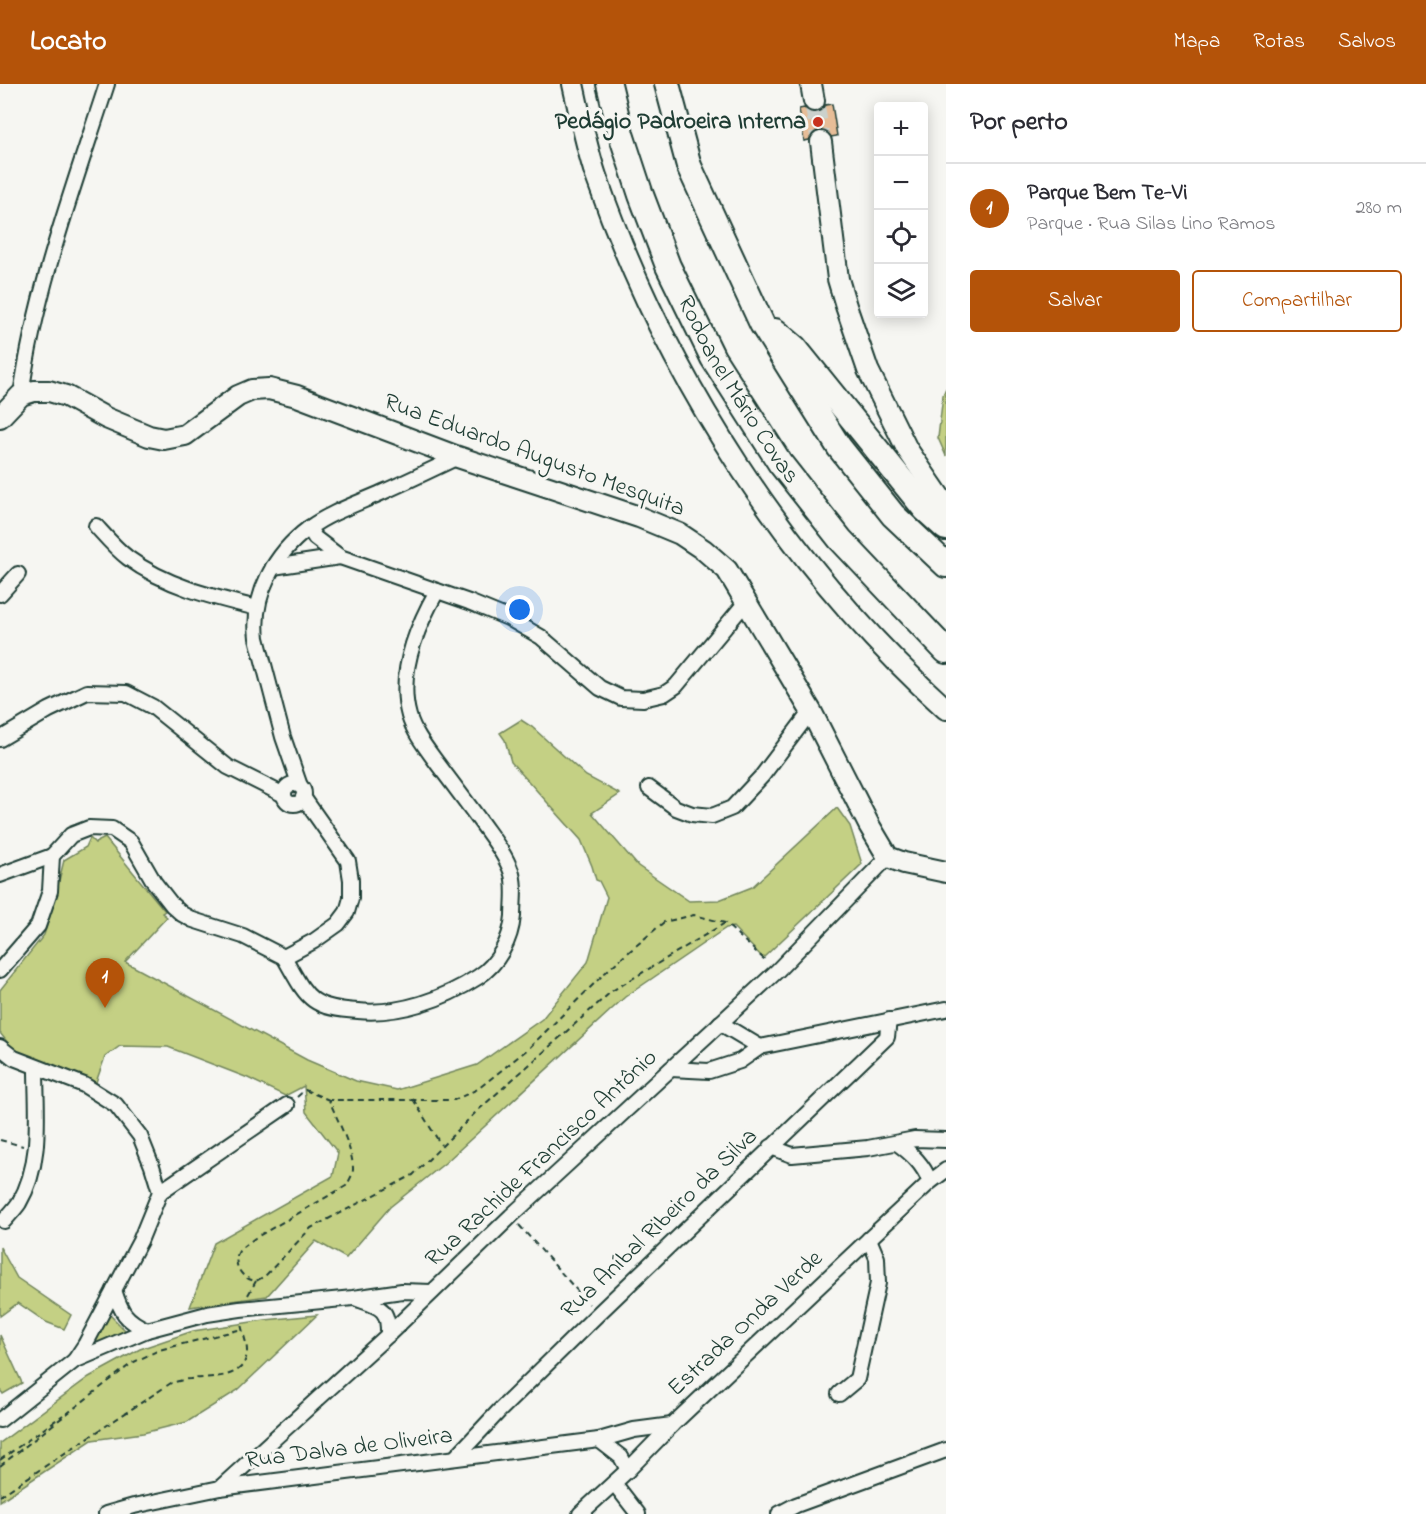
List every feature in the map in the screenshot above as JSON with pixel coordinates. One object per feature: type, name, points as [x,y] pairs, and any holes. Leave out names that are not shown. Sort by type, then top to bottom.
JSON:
[{"type":"highway","name":"Rodoanel Mário Covas","points":[[609,84],[641,195],[668,266],[713,358],[780,463],[840,539],[946,651]]},
{"type":"highway","points":[[667,84],[690,166],[762,324],[838,447],[893,515],[946,565]]},
{"type":"highway","points":[[762,324],[778,333],[795,348],[925,509],[946,528]]},
{"type":"main road","points":[[573,84],[596,174],[615,225],[659,324],[711,420],[768,506],[831,589],[901,666],[946,709]]},
{"type":"main road","points":[[821,142],[838,279],[868,370],[907,449],[946,506]]},
{"type":"main road","name":"Rua Eduardo Augusto Mesquita","points":[[21,395],[34,391],[49,391],[66,396],[106,418],[149,436],[165,439],[185,435],[238,396],[252,390],[268,390],[297,396],[458,457],[639,517],[680,534],[704,550],[727,570],[812,711],[869,825],[888,857]]},
{"type":"main road","points":[[0,417],[21,395]]},
{"type":"main road","points":[[888,857],[904,863],[946,872]]},
{"type":"street","points":[[21,395],[27,349],[39,300],[107,84]]},
{"type":"street","points":[[302,791],[283,737],[257,638],[255,622],[262,589],[273,567],[309,528],[337,512],[458,457]]},
{"type":"street","points":[[96,526],[127,557],[148,571],[196,592],[257,608]]},
{"type":"street","points":[[309,528],[315,538],[340,557],[508,618],[541,637],[600,688],[621,698],[644,699],[664,694],[676,686],[746,602]]},
{"type":"street","points":[[273,567],[340,557]]},
{"type":"street","points":[[0,594],[18,574]]},
{"type":"street","points":[[0,874],[52,856],[71,835],[89,828],[112,829],[131,842],[154,882],[182,914],[193,920],[243,936],[284,957],[305,995],[330,1007],[346,1011],[382,1011],[420,1004],[457,991],[485,973],[501,953],[512,932],[514,901],[512,873],[500,848],[425,747],[410,717],[404,686],[410,654],[422,616],[436,591]]},
{"type":"street","points":[[0,739],[49,710],[87,692],[126,693],[153,706],[228,767],[284,795],[288,785],[296,784],[348,861],[351,898],[347,912],[338,924],[314,941],[284,957]]},
{"type":"street","points":[[649,788],[676,808],[692,814],[712,816],[732,808],[762,776],[812,711]]},
{"type":"street","points":[[0,970],[38,926],[50,891],[52,856]]},
{"type":"street","name":"Rua Rachide Francisco Antônio","points":[[220,1488],[388,1335],[511,1216],[777,971],[888,857]]},
{"type":"street","points":[[670,1069],[709,1071],[740,1061],[760,1047],[946,1008]]},
{"type":"street","name":"Rua Aníbal Ribeiro da Silva","points":[[455,1458],[499,1411],[598,1314],[887,1037],[889,1020]]},
{"type":"street","points":[[720,1023],[760,1047]]},
{"type":"street","points":[[0,1047],[14,1058],[84,1085],[116,1105],[140,1136],[160,1192]]},
{"type":"street","points":[[4,1221],[19,1203],[28,1182],[35,1150],[36,1068]]},
{"type":"street","points":[[0,1420],[74,1361],[85,1346],[140,1241],[160,1192],[287,1105]]},
{"type":"street","points":[[771,1147],[792,1155],[836,1152],[915,1139],[946,1140]]},
{"type":"street","points":[[897,1143],[913,1155],[925,1169],[930,1182]]},
{"type":"street","name":"Estrada Onda Verde","points":[[580,1514],[869,1239],[946,1170]]},
{"type":"street","points":[[839,1394],[857,1379],[878,1283],[877,1258],[869,1239]]},
{"type":"street","points":[[114,1290],[118,1305],[127,1318],[147,1330]]},
{"type":"street","points":[[74,1361],[147,1330],[207,1314],[402,1291],[432,1292]]},
{"type":"street","points":[[354,1298],[379,1307],[385,1312],[388,1335]]},
{"type":"street","name":"Rua Dalva de Oliveira","points":[[106,1514],[220,1488],[599,1440],[634,1430],[672,1425]]},
{"type":"street","points":[[599,1440],[621,1457],[628,1470]]},
{"type":"street","points":[[779,1514],[796,1505],[946,1450]]},
{"type":"street","points":[[614,1483],[638,1514]]},
{"type":"path","points":[[287,1105],[304,1090],[329,1100],[454,1100],[478,1089],[528,1049],[610,968],[664,922],[694,915],[725,923],[777,971]]},
{"type":"path","points":[[329,1100],[350,1152],[354,1170],[350,1180],[346,1186],[244,1246],[239,1251],[237,1259],[238,1270],[246,1278],[256,1281],[265,1276],[311,1228],[413,1175],[475,1113],[612,991],[725,923]]},
{"type":"path","points":[[413,1099],[442,1146]]},
{"type":"path","points":[[0,1140],[35,1150]]},
{"type":"path","points":[[511,1216],[598,1314]]},
{"type":"path","points":[[0,1466],[132,1363],[159,1350],[242,1329],[247,1348],[246,1357],[235,1372],[217,1377],[171,1383],[0,1496]]},
{"type":"path","points":[[0,1460],[92,1394]]},
{"type":"green space","points":[[946,388],[946,456],[938,438],[943,395]]},
{"type":"green space","points":[[521,720],[532,727],[586,776],[620,794],[592,813],[638,866],[689,901],[719,900],[752,887],[837,808],[850,826],[862,864],[763,958],[733,927],[726,928],[625,997],[445,1163],[390,1207],[346,1258],[316,1241],[267,1296],[190,1307],[214,1243],[333,1176],[338,1153],[306,1112],[304,1086],[285,1096],[248,1078],[168,1047],[120,1046],[105,1057],[95,1085],[16,1053],[0,1033],[0,990],[44,935],[64,860],[86,847],[90,838],[95,843],[105,838],[165,911],[162,913],[167,917],[125,962],[307,1060],[356,1081],[397,1090],[477,1065],[542,1019],[588,962],[607,897],[599,881],[596,880],[581,840],[511,762],[505,740],[500,733]]},
{"type":"green space","points":[[0,1247],[17,1278],[71,1315],[64,1329],[46,1322],[18,1303],[0,1316]]},
{"type":"green space","points":[[110,1315],[128,1333],[89,1349]]},
{"type":"green space","points":[[317,1315],[238,1390],[187,1422],[143,1433],[92,1440],[0,1501],[0,1443],[89,1377],[140,1349],[193,1331]]},
{"type":"green space","points":[[0,1335],[22,1383],[3,1394],[0,1390]]},
{"type":"building","name":"Pedágio Padroeira Interna","points":[[832,104],[837,136],[831,137],[826,131],[819,130],[813,133],[809,140],[804,141],[799,109],[804,108],[816,113],[821,111],[825,105]]},
{"type":"tunnel","points":[[814,101],[821,142]]},
{"type":"place","name":"Pedágio Padroeira Interna","points":[[818,122]]},
{"type":"place","name":"Parque Bem Te-Vi","points":[[105,1008]]}]
